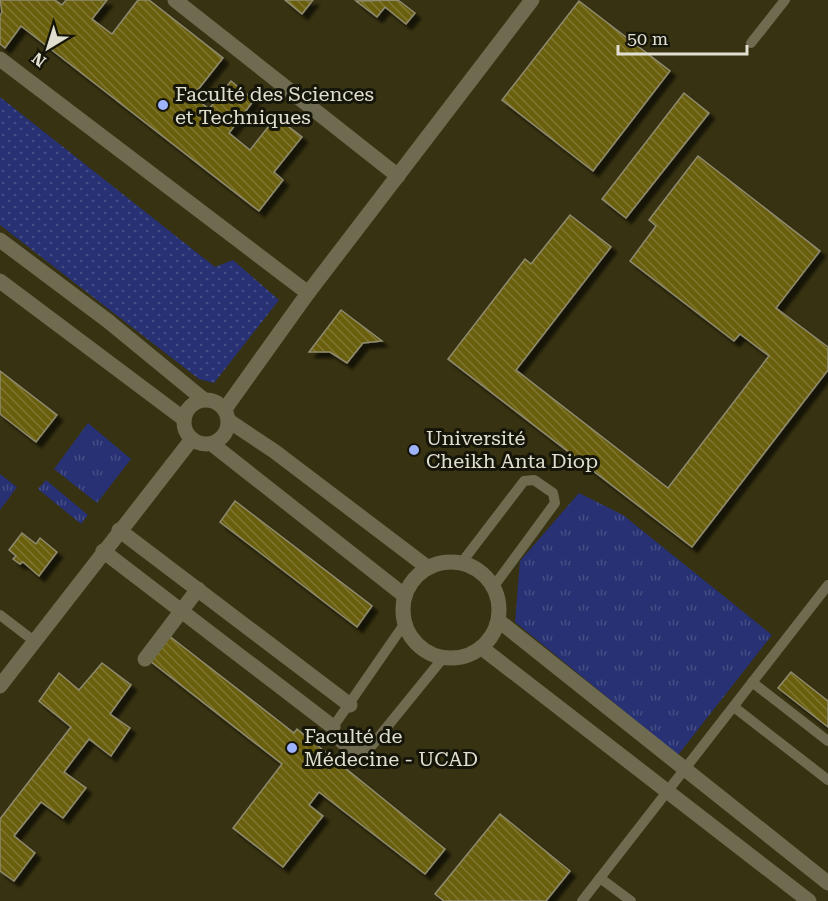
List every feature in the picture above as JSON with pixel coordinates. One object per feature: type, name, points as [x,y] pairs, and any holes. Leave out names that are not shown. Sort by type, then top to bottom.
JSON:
[{"type":"street","points":[[175,0],[398,176]]},
{"type":"street","points":[[212,444],[224,435],[227,415],[308,293],[532,0]]},
{"type":"street","points":[[0,59],[308,293]]},
{"type":"street","points":[[0,240],[108,321],[203,399],[215,401],[227,415],[427,567]]},
{"type":"street","points":[[0,281],[184,419]]},
{"type":"street","points":[[203,399],[190,406],[184,419],[187,433],[192,439],[212,444],[405,596]]},
{"type":"street","points":[[0,685],[192,439]]},
{"type":"street","points":[[119,530],[350,705]]},
{"type":"street","points":[[103,551],[284,687],[333,727]]},
{"type":"street","points":[[462,562],[486,575],[494,586],[500,609],[499,621],[493,636],[482,648],[464,656],[443,658],[419,646],[405,623],[405,596],[417,575],[427,567],[438,563],[462,562]]},
{"type":"street","points":[[145,659],[198,589]]},
{"type":"street","points":[[221,639],[237,619]]},
{"type":"street","points":[[499,621],[828,883]]},
{"type":"street","points":[[482,648],[809,901]]},
{"type":"street","points":[[284,687],[300,667]]},
{"type":"lane","points":[[751,44],[785,0]]},
{"type":"lane","points":[[462,562],[524,481],[534,480],[553,493],[555,503],[547,516],[494,586]]},
{"type":"lane","points":[[582,901],[828,585]]},
{"type":"lane","points":[[0,615],[34,641]]},
{"type":"lane","points":[[405,623],[333,727],[332,734],[350,751],[361,753],[369,749],[443,658]]},
{"type":"lane","points":[[752,682],[828,741]]},
{"type":"lane","points":[[734,707],[828,780]]},
{"type":"lane","points":[[600,878],[631,901]]},
{"type":"shaded area","name":"Université Cheikh Anta Diop","points":[[0,0],[828,0],[828,901],[0,901]]},
{"type":"green space","points":[[0,97],[215,267],[233,260],[279,300],[214,383],[199,379],[0,225]]},
{"type":"green space","points":[[88,423],[131,459],[97,503],[54,469]]},
{"type":"green space","points":[[0,474],[17,487],[0,510]]},
{"type":"green space","points":[[46,480],[88,515],[81,524],[38,489]]},
{"type":"green space","points":[[579,493],[623,515],[772,635],[678,755],[515,622],[520,561]]},
{"type":"building","name":"Faculté des Sciences et Techniques","points":[[0,0],[55,0],[62,5],[66,0],[107,0],[92,19],[112,34],[138,0],[149,0],[223,58],[193,96],[209,109],[231,81],[254,100],[229,133],[250,150],[276,117],[302,137],[274,172],[283,180],[259,211],[21,26],[5,48],[0,44],[2,12]]},
{"type":"building","points":[[285,0],[313,0],[302,14]]},
{"type":"building","points":[[398,0],[415,13],[406,24],[385,7],[377,17],[356,1]]},
{"type":"building","points":[[579,1],[670,71],[593,171],[502,100]]},
{"type":"building","points":[[684,93],[709,113],[626,218],[602,199]]},
{"type":"building","points":[[698,156],[820,251],[776,308],[828,347],[828,370],[692,547],[448,359],[525,259],[531,264],[570,215],[611,247],[516,370],[668,488],[769,356],[740,334],[734,341],[630,261],[656,226],[649,220]]},
{"type":"building","points":[[341,310],[382,341],[363,343],[347,363],[330,352],[309,352]]},
{"type":"building","points":[[0,371],[57,415],[36,442],[0,414]]},
{"type":"building","points":[[235,501],[372,606],[357,627],[220,522]]},
{"type":"building","points":[[22,533],[36,544],[40,538],[57,552],[39,576],[23,562],[20,564],[13,559],[16,556],[9,550]]},
{"type":"building","name":"Faculté de Médecine - UCAD","points":[[168,635],[294,733],[297,729],[445,849],[425,874],[319,792],[309,805],[323,816],[283,867],[233,828],[282,764],[149,660]]},
{"type":"building","points":[[102,663],[131,685],[110,714],[130,728],[111,756],[89,739],[64,772],[86,788],[63,818],[41,802],[14,836],[35,853],[14,881],[0,871],[0,819],[71,727],[39,701],[59,673],[79,690]]},
{"type":"building","points":[[791,672],[828,701],[828,727],[778,688]]},
{"type":"building","points":[[500,814],[570,871],[546,901],[444,901],[435,894]]},
{"type":"place","name":"Faculté des Sciences et Techniques","points":[[163,105]]},
{"type":"place","name":"Université Cheikh Anta Diop","points":[[414,450]]},
{"type":"place","name":"Faculté de Médecine - UCAD","points":[[292,748]]}]
